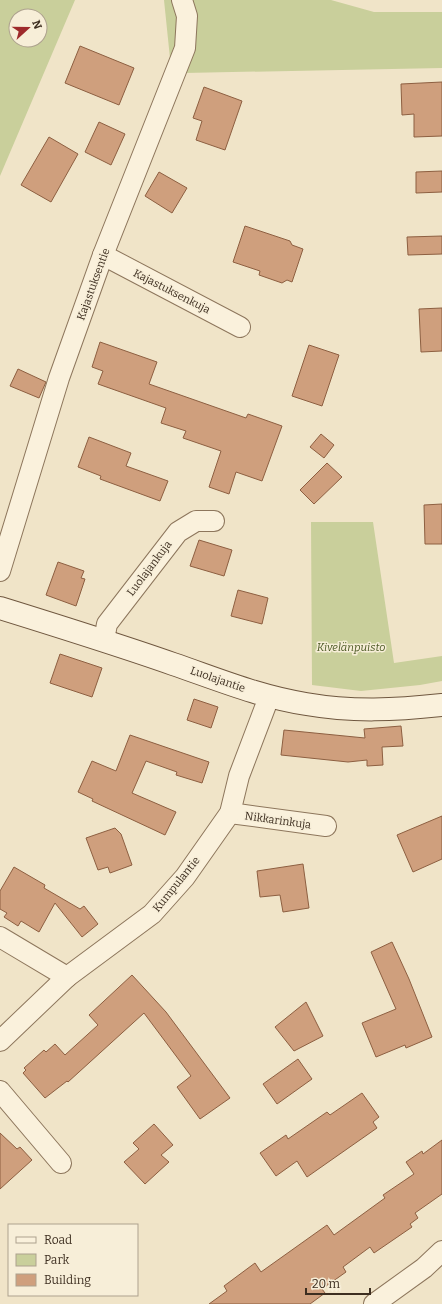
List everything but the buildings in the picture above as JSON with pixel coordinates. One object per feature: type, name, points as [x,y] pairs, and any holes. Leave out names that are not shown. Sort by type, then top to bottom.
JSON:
[{"type":"main road","name":"Luolajantie","points":[[0,608],[104,640],[269,697],[350,710],[400,710],[442,705]]},
{"type":"street","name":"Kajastuksentie","points":[[0,571],[60,378],[103,255],[184,48],[187,16],[182,0]]},
{"type":"street","name":"Kajastuksenkuja","points":[[103,255],[240,327]]},
{"type":"street","name":"Luolajankuja","points":[[104,640],[107,624],[178,532],[196,521],[214,521]]},
{"type":"street","name":"Kumpulantie","points":[[0,1041],[68,977],[152,914],[185,877],[230,813],[239,776],[269,697]]},
{"type":"street","name":"Nikkarinkuja","points":[[230,813],[326,826]]},
{"type":"street","points":[[0,937],[68,977]]},
{"type":"street","points":[[0,1091],[61,1163]]},
{"type":"street","points":[[374,1304],[424,1268],[442,1251]]},
{"type":"green space","points":[[0,0],[75,0],[0,176]]},
{"type":"green space","points":[[164,0],[331,0],[374,12],[442,12],[442,68],[184,73],[171,68]]},
{"type":"green space","name":"Kivelänpuisto","points":[[311,522],[373,522],[394,663],[442,656],[442,681],[420,685],[361,691],[312,685]]}]
